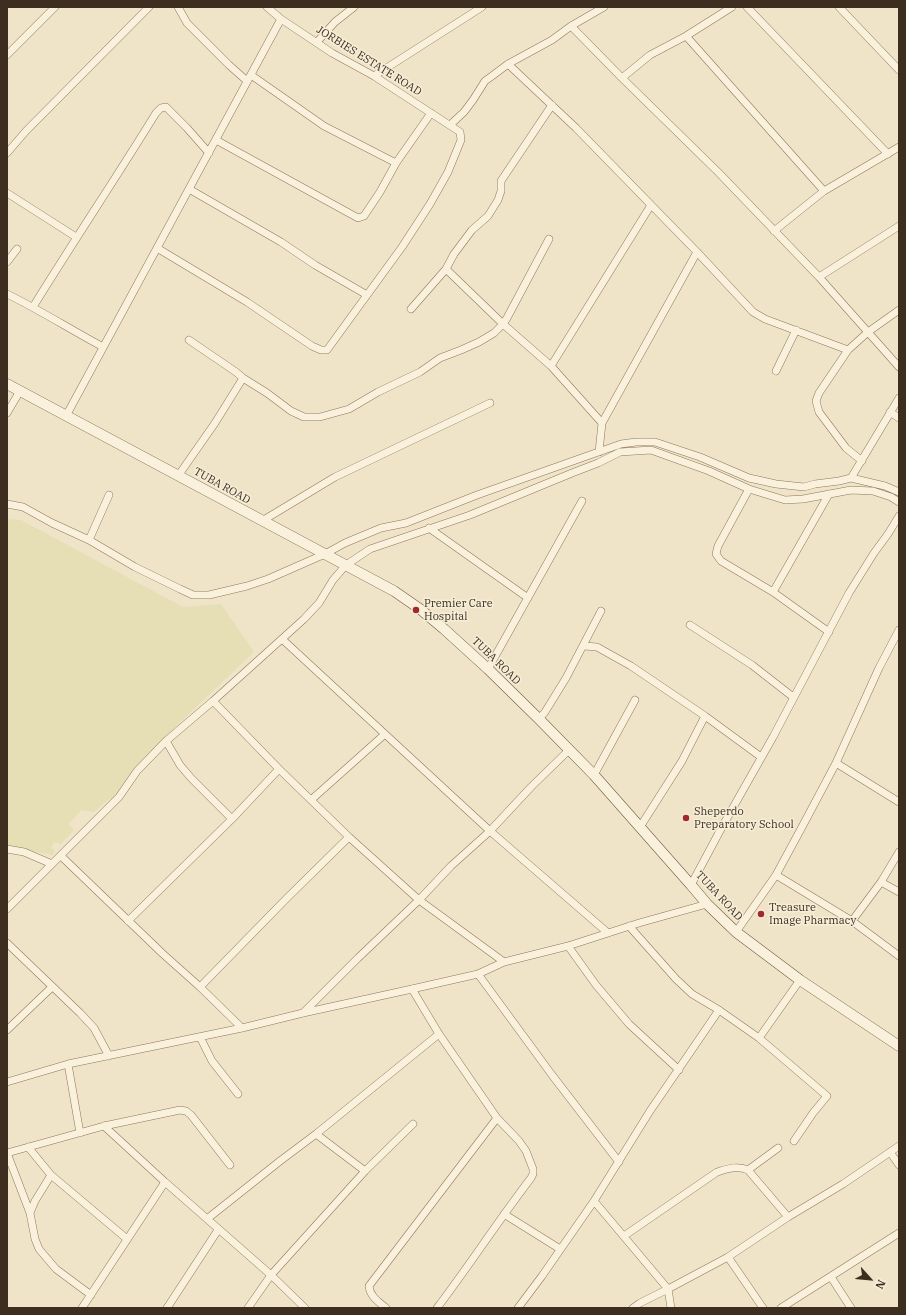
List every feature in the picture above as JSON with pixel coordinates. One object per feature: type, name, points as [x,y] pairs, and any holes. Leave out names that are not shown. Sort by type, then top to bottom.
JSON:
[{"type":"street","points":[[7,55],[55,7]]},
{"type":"street","points":[[7,153],[26,131],[149,7]]},
{"type":"street","points":[[178,7],[187,23],[229,66],[324,126],[396,163]]},
{"type":"street","name":"JORBIES ESTATE ROAD","points":[[267,7],[281,19],[332,53],[374,76],[460,132],[461,140],[448,172],[430,204],[402,247],[367,295]]},
{"type":"street","points":[[317,42],[335,22],[354,7]]},
{"type":"street","points":[[374,76],[482,7]]},
{"type":"street","points":[[450,125],[464,112],[485,81],[508,64],[552,40],[570,26],[604,7]]},
{"type":"street","points":[[622,78],[650,55],[686,36],[732,7]]},
{"type":"street","points":[[747,7],[888,154]]},
{"type":"street","points":[[839,7],[899,70]]},
{"type":"street","points":[[66,416],[281,19]]},
{"type":"street","points":[[570,26],[718,172],[819,277],[899,367]]},
{"type":"street","points":[[686,36],[824,191]]},
{"type":"street","points":[[508,64],[552,105],[651,205],[753,312],[765,319],[848,350]]},
{"type":"street","points":[[411,309],[446,269],[454,254],[472,230],[488,216],[498,200],[501,191],[501,181],[552,105]]},
{"type":"street","points":[[33,307],[76,237],[115,179],[156,113],[161,108],[166,107],[209,153]]},
{"type":"street","points":[[216,140],[358,218],[364,216],[380,192],[396,163],[432,113]]},
{"type":"street","points":[[774,231],[824,191],[899,147]]},
{"type":"street","points":[[157,248],[247,302],[312,346],[321,350],[327,350],[367,295],[281,242],[189,189]]},
{"type":"street","points":[[7,193],[76,237]]},
{"type":"street","points":[[551,366],[651,205]]},
{"type":"street","points":[[819,277],[899,226]]},
{"type":"street","points":[[189,340],[243,378],[304,417],[320,417],[349,409],[378,392],[420,372],[440,358],[479,342],[494,332],[502,324],[523,289],[549,239]]},
{"type":"street","points":[[7,262],[17,249]]},
{"type":"street","points":[[599,452],[602,423],[697,252]]},
{"type":"street","points":[[446,269],[502,324],[551,366],[602,423]]},
{"type":"street","points":[[7,294],[103,347]]},
{"type":"street","points":[[862,461],[846,448],[820,412],[816,401],[819,393],[848,350],[868,332],[899,310]]},
{"type":"street","points":[[776,371],[796,330]]},
{"type":"street","points":[[178,476],[215,423],[243,378]]},
{"type":"street","name":"TUBA ROAD","points":[[7,384],[394,591],[420,609],[488,669],[594,775],[707,904],[736,932],[800,980],[899,1046]]},
{"type":"street","points":[[7,413],[20,391]]},
{"type":"street","points":[[851,478],[899,398]]},
{"type":"street","points":[[262,521],[335,477],[490,403]]},
{"type":"street","points":[[890,412],[899,418]]},
{"type":"street","points":[[7,504],[23,507],[52,523],[89,540],[135,567],[193,595],[209,595],[247,586],[268,579],[381,528],[406,523],[477,495],[621,444],[655,442],[700,457],[749,478],[776,484],[804,486],[851,478],[884,486],[899,492]]},
{"type":"street","points":[[7,909],[119,798],[137,771],[166,741],[213,702],[304,619],[319,603],[333,580],[346,565],[370,549],[470,515],[572,472],[598,463],[620,452],[651,450],[709,471],[749,489],[785,500],[804,499],[851,490],[873,491],[891,497],[899,502]]},
{"type":"street","points":[[749,489],[718,546],[716,554],[721,561],[773,592],[829,632]]},
{"type":"street","points":[[773,592],[830,494]]},
{"type":"street","points":[[89,540],[109,495]]},
{"type":"street","points":[[488,669],[582,501]]},
{"type":"street","points":[[691,885],[849,594],[899,516]]},
{"type":"street","points":[[429,528],[528,598]]},
{"type":"street","points":[[539,719],[556,696],[584,646],[601,611]]},
{"type":"street","points":[[690,625],[752,665],[793,697]]},
{"type":"street","points":[[736,932],[776,875],[836,763],[879,668],[899,630]]},
{"type":"street","points":[[282,638],[490,831],[608,933]]},
{"type":"street","points":[[584,646],[597,647],[631,666],[705,716],[761,757]]},
{"type":"street","points":[[594,775],[635,700]]},
{"type":"street","points":[[213,702],[349,837],[419,900],[504,962]]},
{"type":"street","points":[[640,827],[682,761],[705,716]]},
{"type":"street","points":[[311,800],[385,734]]},
{"type":"street","points":[[166,741],[180,766],[232,819]]},
{"type":"street","points":[[303,1013],[419,900],[451,866],[490,831],[531,787],[569,750]]},
{"type":"street","points":[[836,763],[899,802]]},
{"type":"street","points":[[128,921],[232,819],[279,769]]},
{"type":"street","points":[[200,987],[349,837]]},
{"type":"street","points":[[7,849],[24,852],[52,864]]},
{"type":"street","points":[[852,921],[881,882],[899,852]]},
{"type":"street","points":[[61,856],[242,1028]]},
{"type":"street","points":[[776,875],[852,921],[899,956]]},
{"type":"street","points":[[881,882],[899,892]]},
{"type":"street","points":[[7,1082],[68,1064],[242,1028],[478,974],[504,962],[568,946],[629,926],[707,904]]},
{"type":"street","points":[[629,926],[676,979],[692,994],[719,1010],[759,1038],[827,1096],[813,1113],[794,1141]]},
{"type":"street","points":[[7,943],[94,1028],[109,1056]]},
{"type":"street","points":[[568,946],[596,985],[629,1024],[679,1070]]},
{"type":"street","points":[[478,974],[552,1075],[619,1162]]},
{"type":"street","points":[[759,1038],[800,980]]},
{"type":"street","points":[[7,1030],[52,987]]},
{"type":"street","points":[[412,989],[439,1034],[497,1118],[526,1151],[533,1174],[532,1178],[504,1214],[437,1308]]},
{"type":"street","points":[[518,1308],[594,1201],[650,1111],[719,1010]]},
{"type":"street","points":[[207,1219],[316,1134],[439,1034]]},
{"type":"street","points":[[200,1037],[212,1061],[238,1094]]},
{"type":"street","points":[[68,1064],[80,1133]]},
{"type":"street","points":[[91,1295],[56,1269],[39,1250],[35,1239],[30,1213],[7,1153],[104,1126],[180,1110],[186,1111],[192,1115],[230,1165]]},
{"type":"street","points":[[386,1308],[372,1296],[369,1286],[497,1118]]},
{"type":"street","points":[[248,1308],[271,1275],[364,1171],[413,1124]]},
{"type":"street","points":[[104,1126],[218,1230],[271,1275],[305,1308]]},
{"type":"street","points":[[316,1134],[364,1171]]},
{"type":"street","points":[[633,1308],[728,1256],[788,1217],[843,1184],[899,1146]]},
{"type":"street","points":[[28,1147],[51,1175],[127,1239]]},
{"type":"street","points":[[748,1170],[778,1148]]},
{"type":"street","points":[[890,1152],[899,1165]]},
{"type":"street","points":[[624,1236],[716,1172],[739,1167],[748,1170],[788,1217]]},
{"type":"street","points":[[30,1213],[35,1201],[51,1175]]},
{"type":"street","points":[[82,1308],[165,1182]]},
{"type":"street","points":[[594,1201],[668,1290],[671,1308]]},
{"type":"street","points":[[504,1214],[560,1249]]},
{"type":"street","points":[[167,1308],[218,1230]]},
{"type":"street","points":[[781,1308],[899,1234]]},
{"type":"street","points":[[728,1256],[763,1308]]},
{"type":"street","points":[[832,1277],[851,1308]]},
{"type":"shaded area","points":[[7,519],[21,520],[183,607],[221,604],[254,652],[174,728],[125,783],[113,800],[109,799],[94,812],[81,810],[69,824],[74,830],[61,844],[54,842],[51,848],[55,850],[53,855],[7,847]]},
{"type":"place","name":"Premier Care Hospital","points":[[416,610]]},
{"type":"place","name":"Sheperdo Preparatory School","points":[[686,818]]},
{"type":"place","name":"Treasure Image Pharmacy","points":[[761,914]]}]
